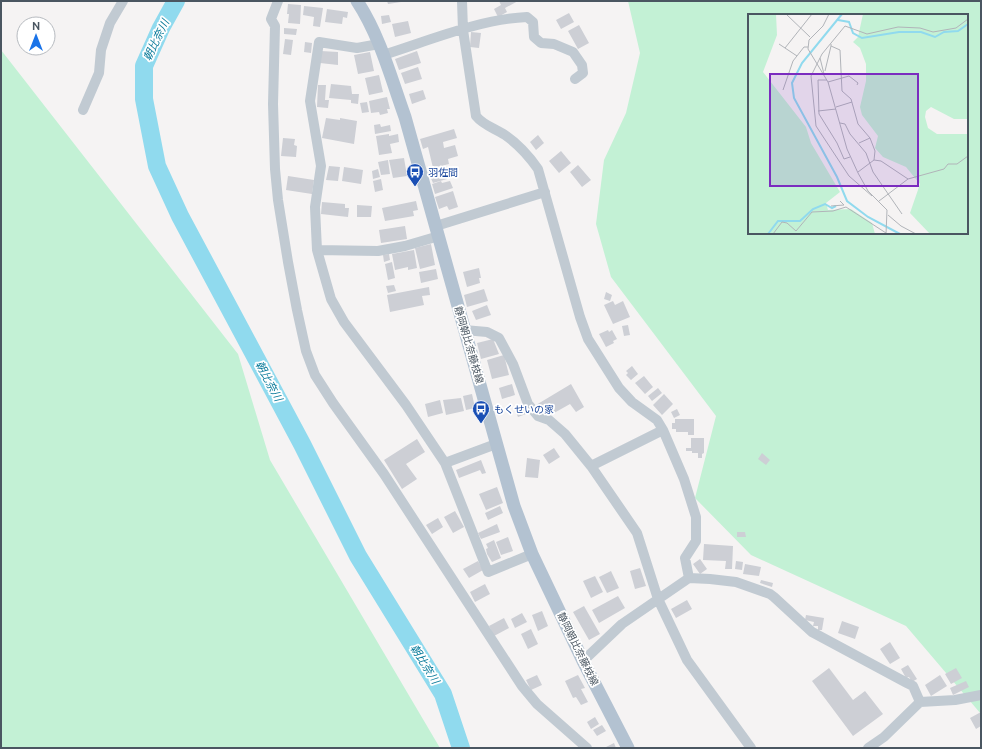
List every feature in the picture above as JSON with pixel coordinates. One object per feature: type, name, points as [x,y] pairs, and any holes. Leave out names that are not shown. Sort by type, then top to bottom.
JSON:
[{"type":"main road","name":"静岡朝比奈藤枝線","points":[[361,2],[373,29],[405,117],[514,506],[532,554],[583,661],[628,748]]},
{"type":"street","points":[[83,110],[99,72],[101,50],[110,23],[123,1]]},
{"type":"street","points":[[278,1],[271,19],[275,26],[272,104],[278,200],[296,310],[306,351],[315,376],[384,474],[522,686],[537,704],[587,748]]},
{"type":"street","points":[[462,1],[463,30],[476,116],[481,122],[504,134],[530,158],[538,169],[580,317],[588,339],[619,388],[632,402],[657,420],[663,430],[684,479],[696,517],[696,541],[685,558],[689,578]]},
{"type":"street","points":[[532,554],[488,572],[445,463],[406,405],[344,322],[331,299],[317,250],[315,207],[321,166],[310,101],[318,42],[381,50],[511,18],[527,17],[533,22],[534,37],[541,43],[554,44],[573,52],[582,65],[583,73],[575,79]]},
{"type":"street","points":[[317,250],[378,251],[405,246],[437,231],[545,192]]},
{"type":"street","points":[[464,330],[487,332],[499,338],[513,364],[528,404],[538,416],[549,420],[565,434],[590,466],[637,533],[658,599],[687,660],[751,748]]},
{"type":"street","points":[[590,466],[663,430]]},
{"type":"street","points":[[445,463],[496,444]]},
{"type":"street","points":[[583,661],[622,624],[689,578],[736,582],[774,596],[812,632],[913,686],[920,702]]},
{"type":"street","points":[[868,748],[884,737],[920,702],[955,700],[981,695]]},
{"type":"green space","points":[[628,1],[981,1],[981,714],[906,626],[751,555],[695,498],[716,416],[611,277],[596,224],[604,160],[626,113],[640,53]]},
{"type":"green space","points":[[1,50],[238,354],[270,460],[440,748],[1,748]]},
{"type":"building","points":[[387,1],[401,1],[401,2],[388,4]]},
{"type":"building","points":[[499,1],[518,1],[505,8],[507,12],[498,17],[494,9],[501,5]]},
{"type":"building","points":[[288,4],[301,5],[300,24],[288,23]]},
{"type":"building","points":[[304,6],[323,8],[320,27],[313,26],[314,17],[303,15]]},
{"type":"building","points":[[327,9],[348,12],[347,18],[343,17],[342,24],[325,22]]},
{"type":"building","points":[[569,13],[574,22],[561,29],[556,20]]},
{"type":"building","points":[[389,15],[391,22],[382,24],[381,16]]},
{"type":"building","points":[[408,21],[411,33],[395,37],[392,24]]},
{"type":"building","points":[[579,25],[589,43],[578,49],[568,31]]},
{"type":"building","points":[[284,28],[297,29],[296,35],[284,34]]},
{"type":"building","points":[[471,32],[481,33],[479,48],[470,47]]},
{"type":"building","points":[[285,39],[293,40],[291,55],[283,54]]},
{"type":"building","points":[[305,42],[312,43],[311,53],[304,52]]},
{"type":"building","points":[[321,51],[338,52],[338,65],[320,63]]},
{"type":"building","points":[[417,51],[421,63],[399,70],[395,59]]},
{"type":"building","points":[[370,52],[374,71],[358,74],[354,55]]},
{"type":"building","points":[[418,67],[422,79],[405,84],[401,73]]},
{"type":"building","points":[[379,75],[383,92],[369,95],[365,78]]},
{"type":"building","points":[[331,84],[351,86],[352,94],[359,94],[358,104],[351,103],[351,100],[329,98]]},
{"type":"building","points":[[318,85],[326,85],[325,100],[329,100],[328,108],[317,107]]},
{"type":"building","points":[[423,90],[426,99],[412,104],[409,94]]},
{"type":"building","points":[[387,97],[390,109],[387,109],[388,113],[380,115],[379,112],[371,113],[369,101]]},
{"type":"building","points":[[367,102],[369,112],[362,113],[360,103]]},
{"type":"building","points":[[326,118],[340,120],[340,118],[357,121],[354,144],[322,138]]},
{"type":"building","points":[[380,124],[381,127],[390,125],[391,131],[375,134],[374,125]]},
{"type":"building","points":[[454,129],[457,138],[443,142],[444,148],[455,145],[458,156],[448,159],[449,164],[433,168],[428,147],[423,149],[420,139]]},
{"type":"building","points":[[389,134],[389,136],[398,134],[399,142],[390,144],[392,153],[379,155],[376,136]]},
{"type":"building","points":[[538,135],[544,143],[536,150],[530,142]]},
{"type":"building","points":[[283,138],[295,139],[294,145],[297,146],[296,157],[281,156]]},
{"type":"building","points":[[561,151],[571,163],[559,173],[549,161]]},
{"type":"building","points":[[404,158],[407,176],[393,178],[389,160]]},
{"type":"building","points":[[388,160],[390,174],[381,175],[378,162]]},
{"type":"building","points":[[578,165],[591,180],[582,187],[570,172]]},
{"type":"building","points":[[329,166],[340,167],[338,181],[326,180]]},
{"type":"building","points":[[344,167],[363,170],[361,184],[342,181]]},
{"type":"building","points":[[444,168],[447,179],[433,183],[430,176],[435,175],[433,172]]},
{"type":"building","points":[[378,169],[380,177],[373,179],[372,171]]},
{"type":"building","points":[[288,176],[314,180],[312,194],[286,190]]},
{"type":"building","points":[[381,179],[383,190],[375,192],[373,181]]},
{"type":"building","points":[[441,181],[442,183],[450,181],[453,188],[435,194],[432,184]]},
{"type":"building","points":[[453,191],[458,207],[449,210],[447,206],[439,209],[435,197]]},
{"type":"building","points":[[416,201],[418,210],[413,211],[414,216],[385,221],[382,208]]},
{"type":"building","points":[[322,202],[345,204],[345,208],[349,208],[348,217],[321,214]]},
{"type":"building","points":[[357,205],[372,206],[371,217],[357,217]]},
{"type":"building","points":[[405,226],[407,239],[381,243],[379,230]]},
{"type":"building","points":[[431,244],[435,265],[420,269],[415,248]]},
{"type":"building","points":[[414,250],[417,268],[408,270],[408,267],[395,270],[392,254]]},
{"type":"building","points":[[389,254],[390,260],[384,262],[383,255]]},
{"type":"building","points":[[392,262],[395,278],[388,280],[385,264]]},
{"type":"building","points":[[479,268],[481,278],[479,278],[480,283],[467,287],[463,272]]},
{"type":"building","points":[[436,269],[438,279],[421,283],[419,272]]},
{"type":"building","points":[[394,285],[396,291],[388,293],[386,286]]},
{"type":"building","points":[[429,287],[430,295],[422,296],[424,305],[390,312],[387,295]]},
{"type":"building","points":[[484,289],[488,301],[467,307],[464,295]]},
{"type":"building","points":[[606,292],[612,295],[610,301],[604,299]]},
{"type":"building","points":[[613,301],[615,305],[623,301],[630,317],[613,324],[604,305]]},
{"type":"building","points":[[487,305],[491,315],[476,320],[472,311]]},
{"type":"building","points":[[628,325],[630,335],[624,336],[622,326]]},
{"type":"building","points":[[608,330],[609,332],[612,330],[617,339],[613,341],[614,343],[606,347],[599,334]]},
{"type":"building","points":[[493,339],[499,354],[481,359],[477,343]]},
{"type":"building","points":[[504,355],[509,375],[492,379],[487,360]]},
{"type":"building","points":[[632,366],[638,374],[631,380],[626,375],[628,373],[626,371]]},
{"type":"building","points":[[644,376],[653,387],[645,394],[635,383]]},
{"type":"building","points":[[512,384],[515,395],[502,399],[499,388]]},
{"type":"building","points":[[571,384],[584,407],[576,412],[570,404],[554,413],[552,410],[546,414],[543,410],[540,412],[536,405]]},
{"type":"building","points":[[658,388],[662,393],[652,401],[648,396]]},
{"type":"building","points":[[472,394],[475,408],[466,410],[463,396]]},
{"type":"building","points":[[664,394],[673,404],[662,415],[653,405]]},
{"type":"building","points":[[461,398],[464,411],[446,415],[443,400]]},
{"type":"building","points":[[440,400],[443,413],[428,417],[425,404]]},
{"type":"building","points":[[523,407],[526,414],[518,417],[515,410]]},
{"type":"building","points":[[677,409],[680,415],[674,418],[671,412]]},
{"type":"building","points":[[675,419],[694,419],[694,435],[688,435],[688,432],[676,432],[676,429],[672,429],[672,423],[675,423]]},
{"type":"building","points":[[691,438],[704,438],[704,453],[702,454],[702,458],[698,458],[698,453],[686,451],[686,448],[691,448]]},
{"type":"building","points":[[417,439],[425,452],[406,464],[417,479],[402,489],[384,460]]},
{"type":"building","points":[[554,448],[560,457],[549,464],[543,455]]},
{"type":"building","points":[[762,453],[770,460],[766,465],[758,459]]},
{"type":"building","points":[[527,458],[540,460],[538,478],[525,477]]},
{"type":"building","points":[[481,460],[486,473],[482,474],[480,470],[459,478],[456,470]]},
{"type":"building","points":[[497,487],[503,503],[486,510],[479,494]]},
{"type":"building","points":[[500,506],[503,513],[488,520],[485,513]]},
{"type":"building","points":[[455,511],[464,527],[453,533],[444,517]]},
{"type":"building","points":[[438,518],[443,527],[432,534],[426,525]]},
{"type":"building","points":[[497,524],[500,532],[481,539],[478,533]]},
{"type":"building","points":[[737,532],[745,532],[746,537],[737,537]]},
{"type":"building","points":[[508,537],[513,551],[501,555],[496,542]]},
{"type":"building","points":[[494,540],[501,558],[492,562],[487,554],[486,549],[488,548],[486,544]]},
{"type":"building","points":[[704,544],[733,546],[732,569],[725,569],[726,561],[703,560]]},
{"type":"building","points":[[700,559],[707,569],[700,574],[693,564]]},
{"type":"building","points":[[478,561],[483,570],[469,578],[463,569]]},
{"type":"building","points":[[736,561],[743,562],[742,570],[735,569]]},
{"type":"building","points":[[745,564],[761,567],[759,576],[743,574]]},
{"type":"building","points":[[640,568],[646,586],[635,589],[630,571]]},
{"type":"building","points":[[611,571],[619,588],[607,593],[599,577]]},
{"type":"building","points":[[595,576],[603,592],[591,598],[583,581]]},
{"type":"building","points":[[761,580],[773,583],[772,587],[760,583]]},
{"type":"building","points":[[485,584],[490,594],[475,602],[470,592]]},
{"type":"building","points":[[618,596],[625,608],[599,623],[592,610]]},
{"type":"building","points":[[687,600],[692,609],[676,618],[671,609]]},
{"type":"building","points":[[584,606],[600,634],[589,640],[573,612]]},
{"type":"building","points":[[542,611],[548,626],[538,631],[532,615]]},
{"type":"building","points":[[522,613],[527,622],[515,628],[511,619]]},
{"type":"building","points":[[806,615],[824,618],[822,630],[818,630],[818,626],[813,626],[814,622],[805,620]]},
{"type":"building","points":[[504,618],[509,628],[494,636],[489,626]]},
{"type":"building","points":[[842,621],[859,627],[855,639],[838,633]]},
{"type":"building","points":[[531,629],[538,644],[528,649],[521,634]]},
{"type":"building","points":[[890,642],[900,658],[890,664],[880,649]]},
{"type":"building","points":[[908,665],[917,679],[912,682],[909,677],[906,678],[901,669]]},
{"type":"building","points":[[829,668],[853,700],[865,691],[883,714],[853,736],[812,681]]},
{"type":"building","points":[[956,668],[962,678],[951,684],[945,674]]},
{"type":"building","points":[[537,675],[542,685],[531,690],[526,680]]},
{"type":"building","points":[[578,675],[585,688],[581,689],[588,702],[581,705],[576,697],[573,698],[565,681]]},
{"type":"building","points":[[940,675],[947,686],[931,696],[925,685]]},
{"type":"building","points":[[966,681],[969,687],[953,695],[950,688]]},
{"type":"building","points":[[981,712],[981,726],[976,729],[970,718]]},
{"type":"building","points":[[595,717],[599,724],[591,729],[587,722]]},
{"type":"building","points":[[602,725],[606,731],[597,736],[593,730]]},
{"type":"building","points":[[614,743],[616,748],[604,748]]},
{"type":"waterway","name":"朝比奈川","points":[[176,1],[161,28],[144,66],[144,99],[157,166],[180,216],[302,444],[358,556],[443,694],[461,748]]},
{"type":"place","name":"羽佐間","points":[[415,187]]},
{"type":"place","name":"もくせいの家","points":[[481,424]]}]
